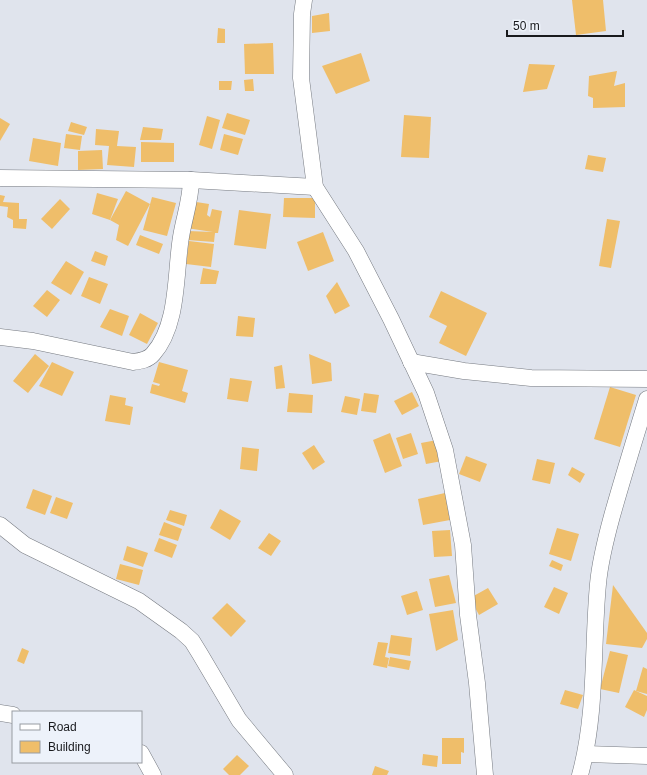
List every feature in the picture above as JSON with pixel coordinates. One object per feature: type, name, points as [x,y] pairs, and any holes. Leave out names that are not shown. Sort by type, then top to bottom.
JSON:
[{"type":"street","points":[[304,0],[302,14],[301,78],[315,187],[356,251],[411,362],[426,394],[445,450],[463,545],[468,615],[477,683],[486,775]]},
{"type":"street","points":[[0,178],[191,180],[315,187]]},
{"type":"street","points":[[0,338],[33,341],[133,362],[144,360],[152,355],[164,334],[171,314],[180,239],[186,206],[191,194],[191,180]]},
{"type":"street","points":[[411,362],[464,371],[531,378],[647,379]]},
{"type":"street","points":[[580,775],[586,754],[594,660],[598,583],[606,540],[626,465],[647,399]]},
{"type":"street","points":[[0,525],[25,545],[48,558],[139,601],[181,630],[192,641],[238,720],[285,775]]},
{"type":"street","points":[[0,713],[12,715]]},
{"type":"street","points":[[586,754],[647,756]]},
{"type":"street","points":[[142,755],[153,775]]},
{"type":"building","points":[[572,0],[603,0],[606,31],[576,35]]},
{"type":"building","points":[[329,13],[330,31],[312,33],[312,16]]},
{"type":"building","points":[[218,28],[225,29],[225,43],[217,43]]},
{"type":"building","points":[[273,43],[274,74],[245,74],[244,44]]},
{"type":"building","points":[[361,53],[370,81],[336,94],[322,66]]},
{"type":"building","points":[[529,64],[555,65],[547,89],[523,92]]},
{"type":"building","points":[[617,71],[614,86],[625,83],[625,107],[593,108],[593,98],[588,96],[589,76]]},
{"type":"building","points":[[253,79],[254,91],[245,91],[244,80]]},
{"type":"building","points":[[219,81],[232,81],[231,90],[219,90]]},
{"type":"building","points":[[227,113],[250,120],[245,135],[222,128]]},
{"type":"building","points":[[404,115],[431,117],[429,158],[401,157]]},
{"type":"building","points":[[207,116],[220,120],[212,149],[199,145]]},
{"type":"building","points":[[0,118],[10,124],[0,141]]},
{"type":"building","points":[[71,122],[87,127],[84,135],[68,131]]},
{"type":"building","points":[[143,127],[163,129],[161,140],[140,140]]},
{"type":"building","points":[[96,129],[119,131],[117,146],[136,147],[134,167],[107,165],[109,146],[95,145]]},
{"type":"building","points":[[66,134],[82,136],[80,150],[64,148]]},
{"type":"building","points":[[224,134],[243,139],[238,155],[220,150]]},
{"type":"building","points":[[33,138],[61,143],[58,166],[29,161]]},
{"type":"building","points":[[141,142],[174,143],[174,162],[141,162]]},
{"type":"building","points":[[102,150],[103,169],[78,170],[78,151]]},
{"type":"building","points":[[588,155],[606,158],[603,172],[585,169]]},
{"type":"building","points":[[126,191],[150,204],[128,246],[116,240],[119,225],[110,220]]},
{"type":"building","points":[[97,193],[118,199],[110,220],[92,214]]},
{"type":"building","points":[[0,195],[5,196],[3,202],[19,203],[19,219],[27,219],[26,229],[13,228],[13,220],[7,217],[8,207],[0,206]]},
{"type":"building","points":[[152,197],[176,203],[167,236],[143,230]]},
{"type":"building","points":[[284,198],[315,198],[315,218],[283,217]]},
{"type":"building","points":[[60,199],[70,209],[52,229],[41,219]]},
{"type":"building","points":[[190,201],[209,204],[207,215],[210,217],[212,209],[222,211],[218,233],[215,233],[214,242],[187,240],[188,231],[213,232],[186,228]]},
{"type":"building","points":[[239,210],[271,214],[266,249],[234,245]]},
{"type":"building","points":[[607,219],[620,221],[611,268],[599,266]]},
{"type":"building","points":[[323,232],[334,261],[308,271],[297,242]]},
{"type":"building","points":[[140,235],[163,244],[159,254],[136,245]]},
{"type":"building","points":[[189,241],[214,244],[211,267],[186,264]]},
{"type":"building","points":[[95,251],[108,256],[105,266],[91,261]]},
{"type":"building","points":[[66,261],[84,272],[71,295],[51,283]]},
{"type":"building","points":[[203,268],[219,271],[216,284],[200,284]]},
{"type":"building","points":[[89,277],[108,284],[100,304],[81,296]]},
{"type":"building","points":[[337,282],[350,306],[335,314],[326,296]]},
{"type":"building","points":[[47,290],[60,300],[47,317],[33,306]]},
{"type":"building","points":[[441,291],[487,313],[466,356],[439,343],[447,326],[429,317]]},
{"type":"building","points":[[110,309],[129,316],[122,336],[100,327]]},
{"type":"building","points":[[140,313],[158,323],[147,344],[129,335]]},
{"type":"building","points":[[238,316],[255,318],[253,337],[236,336]]},
{"type":"building","points":[[35,354],[49,366],[28,393],[13,381]]},
{"type":"building","points":[[309,354],[331,363],[332,381],[312,384]]},
{"type":"building","points":[[52,362],[74,372],[62,396],[39,386]]},
{"type":"building","points":[[159,362],[188,370],[182,391],[188,393],[185,403],[150,393],[152,384],[159,386],[160,384],[153,382]]},
{"type":"building","points":[[282,365],[285,388],[276,389],[274,367]]},
{"type":"building","points":[[230,378],[252,381],[248,402],[227,399]]},
{"type":"building","points":[[610,387],[636,395],[620,447],[594,439]]},
{"type":"building","points":[[412,392],[419,406],[402,415],[394,401]]},
{"type":"building","points":[[289,393],[313,395],[312,413],[287,412]]},
{"type":"building","points":[[364,393],[379,395],[376,413],[361,411]]},
{"type":"building","points":[[110,395],[126,398],[125,405],[133,407],[130,425],[105,421]]},
{"type":"building","points":[[345,396],[360,399],[357,415],[341,412]]},
{"type":"building","points":[[390,433],[402,466],[385,473],[373,440]]},
{"type":"building","points":[[411,433],[418,454],[403,459],[396,438]]},
{"type":"building","points":[[437,440],[442,461],[426,464],[421,443]]},
{"type":"building","points":[[314,445],[325,462],[313,470],[302,453]]},
{"type":"building","points":[[242,447],[259,449],[257,471],[240,469]]},
{"type":"building","points":[[466,456],[487,464],[480,482],[459,474]]},
{"type":"building","points":[[537,459],[555,463],[550,484],[532,480]]},
{"type":"building","points":[[572,467],[585,474],[580,483],[568,475]]},
{"type":"building","points":[[33,489],[52,496],[45,515],[26,508]]},
{"type":"building","points":[[445,493],[450,520],[423,525],[418,499]]},
{"type":"building","points":[[56,497],[73,503],[67,519],[50,513]]},
{"type":"building","points":[[220,509],[241,521],[230,540],[210,528]]},
{"type":"building","points":[[170,510],[187,515],[184,526],[166,520]]},
{"type":"building","points":[[164,522],[182,529],[178,541],[159,535]]},
{"type":"building","points":[[557,528],[579,534],[571,561],[549,554]]},
{"type":"building","points":[[450,530],[452,556],[434,557],[432,531]]},
{"type":"building","points":[[269,533],[281,541],[271,556],[258,548]]},
{"type":"building","points":[[159,538],[177,545],[172,558],[154,551]]},
{"type":"building","points":[[127,546],[148,553],[143,567],[123,560]]},
{"type":"building","points":[[552,560],[563,565],[561,571],[549,566]]},
{"type":"building","points":[[120,564],[143,570],[139,585],[116,579]]},
{"type":"building","points":[[449,575],[456,603],[435,607],[429,579]]},
{"type":"building","points":[[613,585],[647,633],[647,639],[642,648],[606,644]]},
{"type":"building","points":[[554,587],[568,593],[559,614],[544,607]]},
{"type":"building","points":[[488,588],[498,604],[479,615],[470,598]]},
{"type":"building","points":[[417,591],[423,610],[407,615],[401,596]]},
{"type":"building","points":[[227,603],[246,621],[231,637],[212,618]]},
{"type":"building","points":[[453,610],[458,640],[436,651],[429,614]]},
{"type":"building","points":[[391,635],[412,638],[410,656],[388,653]]},
{"type":"building","points":[[378,642],[388,643],[385,657],[389,658],[387,668],[373,665]]},
{"type":"building","points":[[22,648],[29,651],[24,664],[17,661]]},
{"type":"building","points":[[610,651],[628,655],[619,693],[600,689]]},
{"type":"building","points":[[390,657],[411,661],[409,670],[388,666]]},
{"type":"building","points":[[643,667],[647,669],[647,694],[636,691]]},
{"type":"building","points":[[565,690],[583,695],[578,709],[560,704]]},
{"type":"building","points":[[634,690],[647,696],[647,710],[644,717],[625,707]]},
{"type":"building","points":[[442,738],[464,738],[464,753],[461,752],[461,764],[442,764]]},
{"type":"building","points":[[423,754],[438,756],[437,767],[422,765]]},
{"type":"building","points":[[237,755],[249,766],[240,775],[229,775],[223,769]]},
{"type":"building","points":[[375,766],[389,771],[387,775],[372,775]]}]
